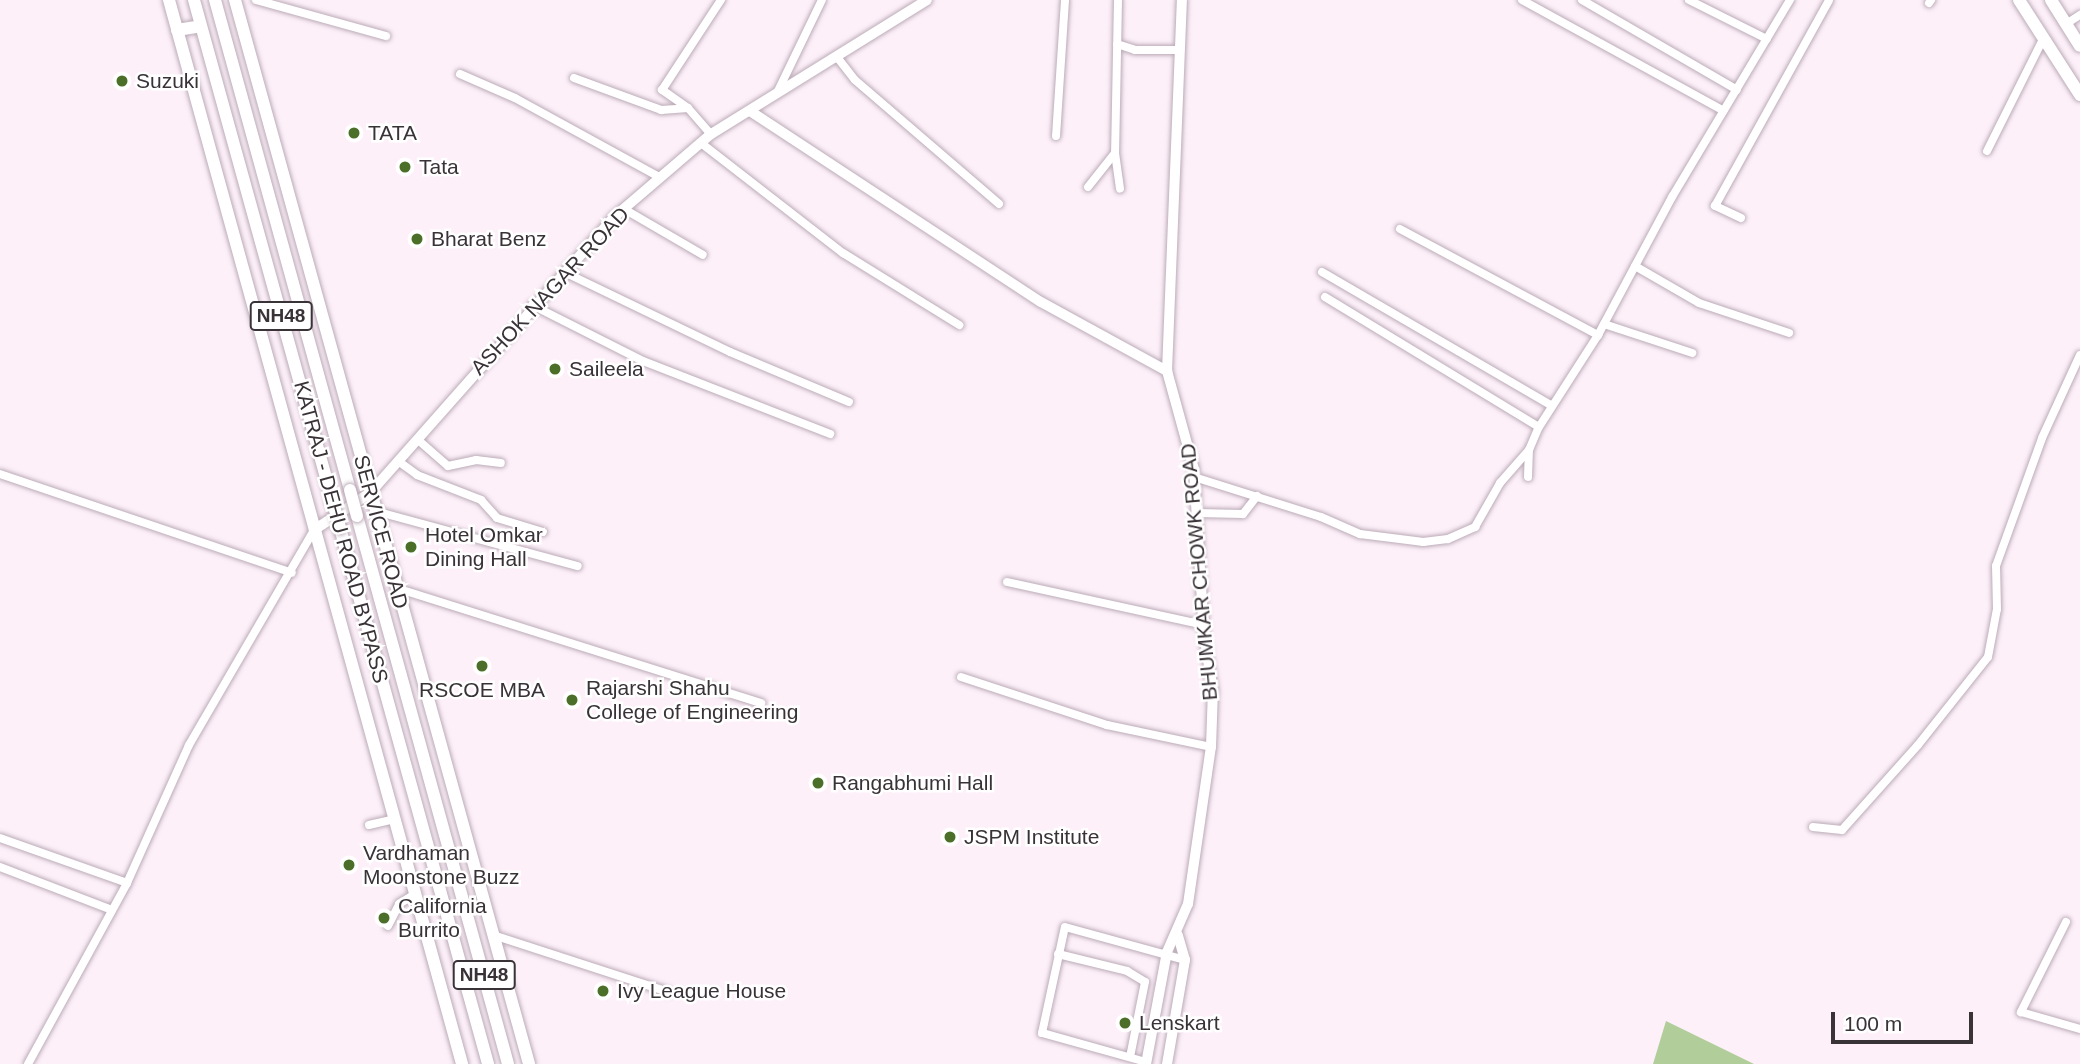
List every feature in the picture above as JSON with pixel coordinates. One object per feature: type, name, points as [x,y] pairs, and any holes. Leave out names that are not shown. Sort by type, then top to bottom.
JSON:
[{"type":"main road","points":[[169,0],[462,1064]]},
{"type":"main road","name":"KATRAJ - DEHU ROAD BYPASS","points":[[194,0],[488,1064]]},
{"type":"main road","name":"KATRAJ - DEHU ROAD BYPASS","points":[[215,0],[508,1064]]},
{"type":"main road","name":"SERVICE ROAD","points":[[237,0],[396,588],[529,1064]]},
{"type":"main road","points":[[2019,0],[2080,95]]},
{"type":"main road","points":[[2051,0],[2080,46]]},
{"type":"main road","points":[[177,30],[201,26]]},
{"type":"street","points":[[256,0],[386,36]]},
{"type":"street","points":[[711,134],[688,108],[662,90],[721,0]]},
{"type":"street","points":[[777,93],[822,0]]},
{"type":"street","name":"ASHOK NAGAR ROAD","points":[[314,530],[370,493],[533,305],[624,209],[711,134],[927,0]]},
{"type":"street","points":[[1056,136],[1065,0]]},
{"type":"street","points":[[1118,0],[1115,153],[1120,189]]},
{"type":"street","name":"BHUMKAR CHOWK ROAD","points":[[1146,1063],[1167,952],[1178,935],[1188,904],[1211,747],[1213,691],[1204,625],[1194,477],[1167,371],[1182,0]]},
{"type":"street","points":[[1522,0],[1724,111]]},
{"type":"street","points":[[1582,0],[1737,90]]},
{"type":"street","points":[[1689,0],[1767,39]]},
{"type":"street","points":[[1194,477],[1257,496],[1360,534],[1423,542],[1448,539],[1475,527],[1500,483],[1529,450],[1539,427],[1598,335],[1635,266],[1790,0]]},
{"type":"street","points":[[1741,218],[1715,206],[1829,0]]},
{"type":"street","points":[[2066,24],[2080,15]]},
{"type":"street","points":[[1987,151],[2043,39]]},
{"type":"street","points":[[1117,44],[1135,50],[1179,50]]},
{"type":"street","points":[[837,57],[855,80],[999,204]]},
{"type":"street","points":[[460,74],[514,98],[661,178]]},
{"type":"street","points":[[573,78],[661,110],[688,108]]},
{"type":"street","points":[[750,111],[998,275],[1167,371]]},
{"type":"street","points":[[701,143],[843,253],[959,325]]},
{"type":"street","points":[[1088,187],[1115,153]]},
{"type":"street","points":[[624,209],[703,255]]},
{"type":"street","points":[[1400,229],[1598,335]]},
{"type":"street","points":[[1635,266],[1699,303],[1789,333]]},
{"type":"street","points":[[564,272],[730,352],[849,402]]},
{"type":"street","points":[[1322,272],[1552,407]]},
{"type":"street","points":[[1325,297],[1539,427]]},
{"type":"street","points":[[533,305],[643,361],[830,434]]},
{"type":"street","points":[[1604,324],[1692,353]]},
{"type":"street","points":[[1812,827],[1842,830],[1918,745],[1988,657],[1997,609],[1996,566],[2042,438],[2080,355]]},
{"type":"street","points":[[417,439],[448,466],[476,460],[501,463]]},
{"type":"street","points":[[1528,477],[1529,450]]},
{"type":"street","points":[[398,461],[417,475],[481,500],[498,518],[542,532]]},
{"type":"street","points":[[0,474],[292,573]]},
{"type":"street","points":[[1197,513],[1243,514],[1257,496]]},
{"type":"street","points":[[375,511],[578,566]]},
{"type":"street","points":[[28,1064],[127,883],[188,745],[292,573],[314,530]]},
{"type":"street","points":[[1007,582],[1204,625]]},
{"type":"street","points":[[396,588],[761,703]]},
{"type":"street","points":[[961,677],[1107,725],[1211,747]]},
{"type":"street","points":[[369,825],[394,819]]},
{"type":"street","points":[[0,838],[127,883]]},
{"type":"street","points":[[0,867],[112,910]]},
{"type":"street","points":[[388,926],[399,904],[415,894]]},
{"type":"street","points":[[2066,922],[2021,1012],[2080,1029]]},
{"type":"street","points":[[1146,1063],[1042,1033],[1065,927],[1167,952],[1185,960]]},
{"type":"street","points":[[493,935],[668,992]]},
{"type":"street","points":[[1167,1064],[1185,960],[1178,935]]},
{"type":"street","points":[[1058,954],[1127,971],[1145,982],[1130,1057]]},
{"type":"green space","points":[[1666,1021],[1754,1064],[1653,1064]]},
{"type":"place","name":"Suzuki","points":[[122,81]]},
{"type":"place","name":"TATA","points":[[354,133]]},
{"type":"place","name":"Tata","points":[[405,167]]},
{"type":"place","name":"Bharat Benz","points":[[417,239]]},
{"type":"place","name":"Saileela","points":[[555,369]]},
{"type":"place","name":"Hotel Omkar Dining Hall","points":[[411,547]]},
{"type":"place","name":"RSCOE MBA","points":[[482,666]]},
{"type":"place","name":"Rajarshi Shahu College of Engineering","points":[[572,700]]},
{"type":"place","name":"Rangabhumi Hall","points":[[818,783]]},
{"type":"place","name":"JSPM Institute","points":[[950,837]]},
{"type":"place","name":"Vardhaman Moonstone Buzz","points":[[349,865]]},
{"type":"place","name":"California Burrito","points":[[384,918]]},
{"type":"place","name":"Ivy League House","points":[[603,991]]},
{"type":"place","name":"Lenskart","points":[[1125,1023]]}]
